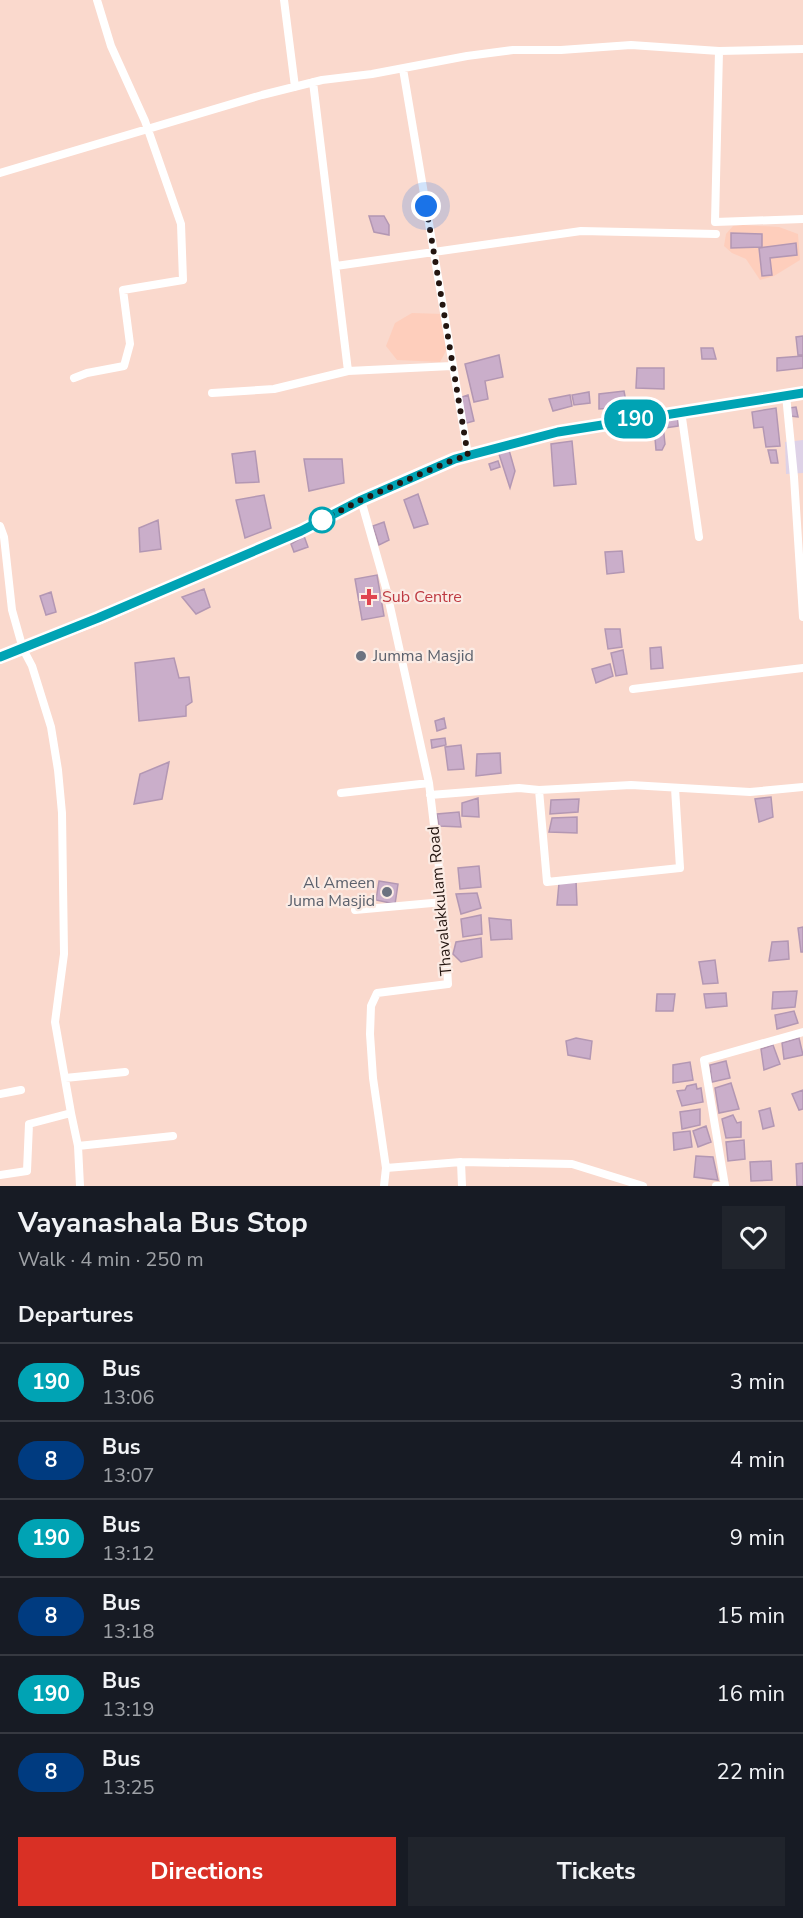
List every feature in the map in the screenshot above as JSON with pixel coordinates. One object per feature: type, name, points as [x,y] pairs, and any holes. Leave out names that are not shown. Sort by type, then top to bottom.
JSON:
[{"type":"main road","points":[[0,657],[301,531],[361,500],[455,459],[558,432],[803,393]]},
{"type":"street","points":[[74,378],[87,373],[124,366],[130,344],[123,290],[183,280],[181,224],[148,129],[111,46],[97,0]]},
{"type":"street","points":[[284,0],[295,87]]},
{"type":"street","points":[[0,173],[262,95],[314,82],[403,69],[467,56],[513,50],[561,50],[631,45],[719,51],[803,49]]},
{"type":"street","points":[[719,51],[715,222],[803,219]]},
{"type":"street","points":[[403,69],[468,456]]},
{"type":"street","points":[[314,82],[348,371]]},
{"type":"street","points":[[336,266],[581,231],[716,234]]},
{"type":"street","points":[[212,393],[274,389],[348,371],[453,366]]},
{"type":"street","points":[[786,395],[803,617]]},
{"type":"street","points":[[681,411],[699,537]]},
{"type":"street","name":"Thavalakkulam Road","points":[[361,500],[386,588],[429,783],[448,984],[377,993],[371,1006],[373,1078],[386,1168]]},
{"type":"street","points":[[0,526],[4,537],[12,610],[23,649],[32,666],[51,727],[58,771],[62,813],[64,954],[55,1022],[78,1146],[80,1186]]},
{"type":"street","points":[[633,689],[803,668]]},
{"type":"street","points":[[341,793],[429,783]]},
{"type":"street","points":[[429,795],[519,788],[539,790],[631,785],[750,792],[803,787]]},
{"type":"street","points":[[539,790],[547,882],[680,868],[675,788]]},
{"type":"street","points":[[355,910],[442,902]]},
{"type":"street","points":[[716,1186],[725,1186],[704,1060],[803,1032]]},
{"type":"street","points":[[65,1078],[125,1072]]},
{"type":"street","points":[[0,1094],[21,1090]]},
{"type":"street","points":[[0,1174],[27,1171],[29,1124],[71,1113]]},
{"type":"street","points":[[78,1146],[174,1137]]},
{"type":"street","points":[[461,1162],[462,1186]]},
{"type":"street","points":[[384,1186],[386,1168],[461,1162],[572,1164],[643,1186]]},
{"type":"shaded area","points":[[733,226],[779,227],[798,234],[800,260],[774,276],[760,280],[746,259],[732,253],[724,246],[726,234]]},
{"type":"shaded area","points":[[412,313],[444,314],[448,331],[446,351],[440,362],[397,360],[386,346],[395,323]]},
{"type":"shaded area","points":[[803,440],[803,473],[786,474],[785,442]]},
{"type":"building","points":[[369,216],[384,216],[389,225],[389,235],[374,232]]},
{"type":"building","points":[[731,233],[762,234],[762,247],[731,248]]},
{"type":"building","points":[[796,243],[797,255],[770,258],[772,275],[762,276],[759,248]]},
{"type":"building","points":[[803,336],[803,355],[798,355],[796,337]]},
{"type":"building","points":[[701,348],[713,348],[716,359],[702,359]]},
{"type":"building","points":[[499,355],[503,377],[485,381],[488,399],[474,402],[465,364]]},
{"type":"building","points":[[803,356],[803,368],[777,371],[777,358]]},
{"type":"building","points":[[637,368],[664,368],[664,389],[636,388]]},
{"type":"building","points":[[624,391],[627,407],[599,409],[599,394]]},
{"type":"building","points":[[589,392],[590,403],[574,405],[572,395]]},
{"type":"building","points":[[468,395],[474,421],[463,424],[459,398]]},
{"type":"building","points":[[570,395],[572,406],[553,411],[549,399]]},
{"type":"building","points":[[796,407],[798,417],[790,416],[789,408]]},
{"type":"building","points":[[776,408],[780,446],[766,447],[763,427],[754,428],[752,412]]},
{"type":"building","points":[[678,419],[678,426],[665,428],[663,421]]},
{"type":"building","points":[[663,425],[665,444],[662,450],[656,450],[654,426]]},
{"type":"building","points":[[572,441],[576,484],[554,486],[551,444]]},
{"type":"building","points":[[509,450],[515,471],[510,488],[498,451]]},
{"type":"building","points":[[768,450],[776,450],[778,463],[771,463]]},
{"type":"building","points":[[255,451],[259,482],[236,483],[232,454]]},
{"type":"building","points":[[304,459],[342,459],[344,483],[309,491]]},
{"type":"building","points":[[498,461],[500,467],[491,470],[489,464]]},
{"type":"building","points":[[418,494],[428,524],[414,528],[404,500]]},
{"type":"building","points":[[264,495],[271,528],[245,538],[236,500]]},
{"type":"building","points":[[158,520],[161,549],[140,552],[139,528]]},
{"type":"building","points":[[384,522],[389,540],[379,545],[373,526]]},
{"type":"building","points":[[304,536],[308,547],[294,552],[291,544]]},
{"type":"building","points":[[622,551],[624,572],[607,574],[605,552]]},
{"type":"building","name":"Sub Centre","points":[[377,575],[384,616],[362,620],[355,579]]},
{"type":"building","points":[[204,589],[210,607],[196,614],[182,597]]},
{"type":"building","points":[[51,592],[56,612],[46,615],[40,596]]},
{"type":"building","points":[[605,629],[620,629],[622,647],[608,649]]},
{"type":"building","points":[[661,647],[663,668],[651,669],[650,648]]},
{"type":"building","points":[[623,650],[627,674],[616,676],[611,653]]},
{"type":"building","points":[[174,658],[179,678],[189,677],[192,702],[186,706],[186,716],[139,721],[135,663]]},
{"type":"building","points":[[610,664],[613,676],[596,683],[592,669]]},
{"type":"building","points":[[444,718],[446,728],[437,731],[435,721]]},
{"type":"building","points":[[445,738],[446,745],[432,748],[431,740]]},
{"type":"building","points":[[461,745],[464,769],[448,770],[445,747]]},
{"type":"building","points":[[500,753],[501,773],[476,776],[477,754]]},
{"type":"building","points":[[169,762],[162,799],[134,804],[140,774]]},
{"type":"building","points":[[771,797],[773,817],[759,822],[755,799]]},
{"type":"building","points":[[478,798],[479,817],[462,816],[462,803]]},
{"type":"building","points":[[579,799],[578,812],[550,814],[551,800]]},
{"type":"building","points":[[459,812],[461,827],[439,826],[437,814]]},
{"type":"building","points":[[577,817],[577,833],[549,832],[552,818]]},
{"type":"building","points":[[479,866],[481,887],[460,889],[458,868]]},
{"type":"building","points":[[576,880],[577,905],[557,905],[559,883]]},
{"type":"building","name":"Al Ameen Juma Masjid","points":[[379,881],[398,884],[395,904],[376,900]]},
{"type":"building","points":[[477,893],[481,908],[461,914],[456,894]]},
{"type":"building","points":[[481,915],[482,934],[463,937],[461,919]]},
{"type":"building","points":[[489,918],[511,920],[512,939],[491,940]]},
{"type":"building","points":[[803,927],[803,952],[801,952],[798,928]]},
{"type":"building","points":[[481,938],[482,957],[461,962],[453,954],[456,942]]},
{"type":"building","points":[[788,941],[789,959],[769,961],[772,942]]},
{"type":"building","points":[[715,960],[718,983],[703,984],[699,962]]},
{"type":"building","points":[[797,991],[795,1007],[772,1009],[773,992]]},
{"type":"building","points":[[726,993],[727,1006],[706,1008],[704,994]]},
{"type":"building","points":[[657,994],[675,994],[673,1011],[656,1011]]},
{"type":"building","points":[[794,1011],[798,1023],[777,1029],[775,1015]]},
{"type":"building","points":[[576,1038],[592,1041],[590,1059],[568,1055],[566,1041]]},
{"type":"building","points":[[799,1038],[803,1055],[784,1059],[782,1043]]},
{"type":"building","points":[[773,1045],[780,1064],[764,1070],[761,1049]]},
{"type":"building","points":[[726,1061],[730,1078],[712,1082],[710,1065]]},
{"type":"building","points":[[690,1062],[693,1080],[673,1083],[673,1065]]},
{"type":"building","points":[[731,1083],[739,1109],[719,1113],[715,1088]]},
{"type":"building","points":[[696,1084],[697,1089],[701,1088],[703,1102],[682,1106],[677,1091],[685,1090],[687,1086]]},
{"type":"building","points":[[803,1090],[803,1109],[799,1110],[792,1094]]},
{"type":"building","points":[[770,1108],[774,1126],[763,1129],[759,1111]]},
{"type":"building","points":[[700,1109],[700,1125],[682,1129],[680,1112]]},
{"type":"building","points":[[733,1115],[737,1123],[741,1122],[741,1137],[726,1138],[722,1119]]},
{"type":"building","points":[[706,1126],[711,1142],[698,1147],[693,1131]]},
{"type":"building","points":[[690,1131],[692,1147],[674,1150],[673,1133]]},
{"type":"building","points":[[744,1140],[745,1159],[728,1161],[726,1142]]},
{"type":"building","points":[[696,1156],[713,1157],[718,1180],[694,1177]]},
{"type":"building","points":[[771,1161],[772,1180],[751,1181],[750,1162]]},
{"type":"building","points":[[803,1163],[803,1186],[797,1186],[796,1164]]},
{"type":"bus line","name":"190","points":[[0,657],[98,618],[301,531],[361,500],[455,459],[558,432],[803,393]]},
{"type":"place","name":"Sub Centre","points":[[369,597]]},
{"type":"place","name":"Jumma Masjid","points":[[361,656]]},
{"type":"place","name":"Al Ameen Juma Masjid","points":[[387,892]]},
{"type":"route","points":[[322,520],[361,500],[455,459],[468,456],[426,206]]}]
